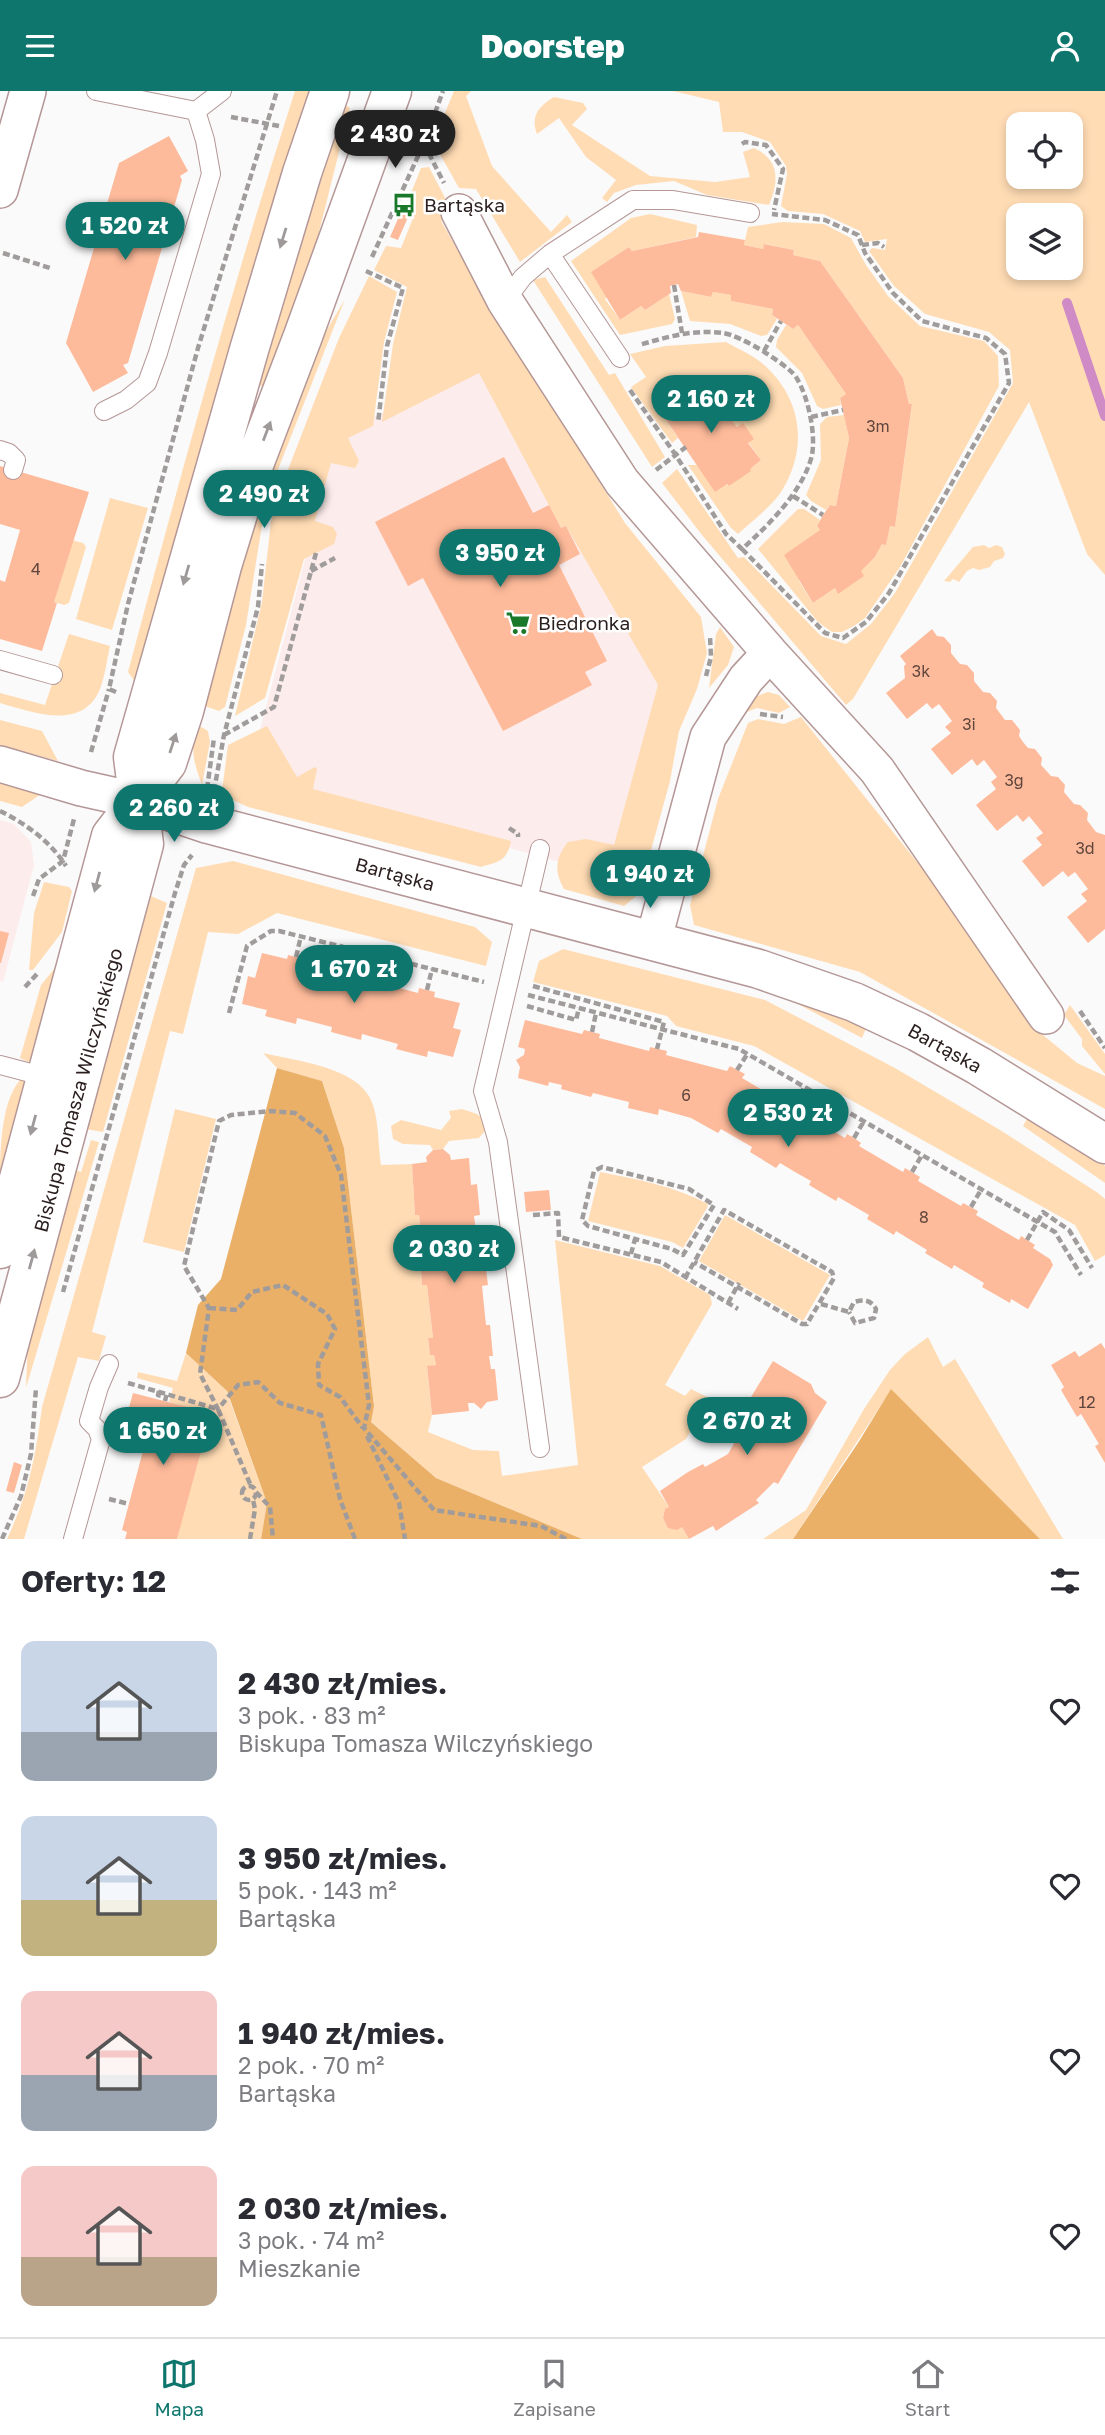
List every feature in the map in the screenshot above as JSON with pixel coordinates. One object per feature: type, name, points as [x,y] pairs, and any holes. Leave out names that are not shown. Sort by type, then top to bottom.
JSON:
[{"type":"street","points":[[0,190],[28,91]]},
{"type":"street","name":"Biskupa Tomasza Wilczyńskiego","points":[[0,1378],[144,844],[133,757],[253,337],[302,173],[330,91]]},
{"type":"street","name":"Biskupa Tomasza Wilczyńskiego","points":[[0,1249],[111,836],[167,763],[250,475],[392,91]]},
{"type":"street","points":[[459,212],[505,300],[622,482],[770,653],[877,770],[1060,1009]]},
{"type":"street","points":[[653,942],[708,737],[746,679],[770,653]]},
{"type":"street","points":[[0,764],[81,788],[139,801]]},
{"type":"street","name":"Bartąska","points":[[139,801],[208,824],[760,969],[854,1002],[918,1032],[979,1066],[1105,1144]]},
{"type":"lane","points":[[96,91],[196,111],[222,91]]},
{"type":"lane","points":[[104,411],[126,400],[147,383],[158,353],[211,174],[196,111]]},
{"type":"lane","points":[[505,300],[523,277],[550,254],[633,200],[673,200],[750,213]]},
{"type":"lane","points":[[550,254],[618,354]]},
{"type":"lane","points":[[0,450],[9,453],[16,460],[13,470]]},
{"type":"lane","points":[[0,660],[53,675]]},
{"type":"lane","points":[[540,849],[483,1091],[498,1142],[540,1448]]},
{"type":"lane","points":[[0,1065],[46,1077]]},
{"type":"lane","points":[[73,1539],[101,1439],[97,1429],[89,1421],[109,1364]]},
{"type":"path","points":[[91,752],[109,689],[128,604],[195,361],[277,91]]},
{"type":"path","points":[[378,423],[387,345],[402,289],[366,271],[424,143],[443,91]]},
{"type":"path","points":[[196,111],[279,126]]},
{"type":"path","points":[[742,144],[745,142],[766,145],[783,169],[777,205],[771,214]]},
{"type":"path","points":[[424,143],[459,212]]},
{"type":"path","points":[[630,390],[726,534],[825,633],[843,638],[866,622],[889,593],[1009,383],[1005,354],[986,338],[922,321],[893,293],[858,235],[825,220],[750,213]]},
{"type":"path","points":[[862,245],[878,243],[884,247]]},
{"type":"path","points":[[4,253],[50,268]]},
{"type":"path","points":[[674,285],[682,333]]},
{"type":"path","points":[[764,351],[781,321]]},
{"type":"path","points":[[618,354],[682,333],[726,333],[764,351],[796,376],[811,417],[812,455],[793,496],[742,549]]},
{"type":"path","points":[[811,417],[843,410]]},
{"type":"path","points":[[647,475],[686,447]]},
{"type":"path","points":[[793,496],[823,515]]},
{"type":"path","points":[[214,793],[224,735],[258,607],[264,552]]},
{"type":"path","points":[[224,735],[274,707],[316,553]]},
{"type":"path","points":[[311,571],[335,558]]},
{"type":"path","points":[[705,680],[711,657],[710,631]]},
{"type":"path","points":[[109,689],[118,692]]},
{"type":"path","points":[[0,811],[20,820],[63,861],[69,872]]},
{"type":"path","points":[[33,896],[39,879],[63,861],[75,814]]},
{"type":"path","points":[[61,1300],[184,865],[191,856]]},
{"type":"path","points":[[229,1013],[247,946],[271,931],[301,936],[488,983]]},
{"type":"path","points":[[296,957],[301,936]]},
{"type":"path","points":[[361,974],[367,953]]},
{"type":"path","points":[[25,987],[42,968]]},
{"type":"path","points":[[427,990],[432,969]]},
{"type":"path","points":[[526,985],[664,1022],[657,1049]]},
{"type":"path","points":[[524,994],[739,1048],[1055,1233],[1081,1275]]},
{"type":"path","points":[[522,1005],[576,1020],[579,1008]]},
{"type":"path","points":[[1060,1009],[1105,1048]]},
{"type":"path","points":[[592,1032],[596,1013]]},
{"type":"path","points":[[737,1070],[748,1053]]},
{"type":"path","points":[[795,1104],[805,1086]]},
{"type":"path","points":[[273,1539],[270,1507],[251,1486],[200,1374],[209,1308],[184,1266],[219,1121],[231,1115],[271,1111],[295,1113],[325,1136],[341,1175],[369,1405],[364,1428],[399,1503],[405,1539]]},
{"type":"path","points":[[854,1138],[864,1121]]},
{"type":"path","points":[[912,1173],[922,1155]]},
{"type":"path","points":[[602,1167],[689,1189],[714,1205],[683,1255],[672,1249],[635,1239],[587,1226],[582,1220],[594,1171],[602,1167]]},
{"type":"path","points":[[971,1207],[981,1189]]},
{"type":"path","points":[[685,1278],[694,1262],[724,1210],[832,1272],[834,1278],[821,1304],[807,1324],[802,1324],[694,1262]]},
{"type":"path","points":[[1027,1240],[1043,1212],[1065,1224],[1092,1268]]},
{"type":"path","points":[[508,1216],[558,1213],[559,1237],[661,1262],[738,1309]]},
{"type":"path","points":[[631,1254],[635,1239]]},
{"type":"path","points":[[209,1308],[237,1310],[252,1292],[283,1285],[327,1314],[335,1329],[318,1364],[318,1385],[340,1397],[434,1510],[541,1526],[566,1539]]},
{"type":"path","points":[[729,1303],[738,1285]]},
{"type":"path","points":[[821,1304],[849,1312],[855,1323],[874,1318],[876,1309],[867,1300],[859,1300],[854,1302],[849,1312]]},
{"type":"path","points":[[2,1539],[21,1496],[31,1454],[38,1379]]},
{"type":"path","points":[[122,1381],[218,1409]]},
{"type":"path","points":[[218,1409],[238,1385],[258,1382],[280,1403],[321,1415],[340,1499],[355,1539]]},
{"type":"path","points":[[159,1391],[158,1395],[166,1397],[165,1401]]},
{"type":"path","points":[[117,1432],[147,1439]]},
{"type":"path","points":[[251,1486],[244,1487],[242,1494],[245,1500],[253,1500]]},
{"type":"path","points":[[250,1539],[256,1509],[253,1500],[256,1492]]},
{"type":"path","points":[[103,1497],[129,1504]]},
{"type":"shaded area","points":[[295,91],[312,91],[241,312],[138,686],[128,672],[208,380]]},
{"type":"shaded area","points":[[454,91],[471,91],[466,96],[492,166],[551,232],[567,215],[572,222],[520,262],[476,189],[459,188],[433,142]]},
{"type":"shaded area","points":[[673,91],[1105,91],[1105,575],[1087,554],[1029,402],[853,699],[846,705],[702,535],[662,483],[677,469],[738,558],[744,557],[821,636],[846,644],[871,624],[895,593],[1013,383],[1010,350],[989,332],[925,314],[894,286],[869,251],[872,248],[885,250],[887,239],[865,242],[860,231],[823,214],[788,211],[781,206],[786,166],[770,142],[742,132],[723,132],[719,102]]},
{"type":"shaded area","points":[[554,97],[583,103],[587,109],[572,125],[650,176],[715,182],[750,177],[743,152],[754,148],[769,159],[775,172],[775,188],[769,205],[707,195],[674,181],[636,185],[614,193],[607,202],[602,198],[616,180],[586,157],[559,118],[537,134],[537,112]]},
{"type":"shaded area","points":[[345,105],[350,108],[314,252],[263,387],[259,385]]},
{"type":"shaded area","points":[[429,167],[453,213],[441,221],[474,279],[625,523],[701,617],[707,653],[697,689],[679,731],[670,781],[639,894],[624,906],[564,889],[557,865],[568,842],[586,839],[614,845],[658,685],[566,526],[561,528],[479,373],[382,422],[393,344],[407,287],[374,270],[386,246],[401,248],[414,216],[409,198],[421,168]]},
{"type":"shaded area","points":[[650,214],[697,225],[696,237],[632,251],[629,247],[592,272],[607,297],[605,299],[620,320],[641,306],[645,310],[669,294],[675,319],[672,324],[620,335],[571,261],[631,218]]},
{"type":"shaded area","points":[[782,222],[824,224],[851,238],[888,296],[920,326],[984,341],[998,356],[999,386],[900,567],[865,618],[842,632],[832,632],[818,622],[758,549],[798,509],[804,509],[820,520],[817,526],[820,530],[799,581],[813,603],[835,588],[838,593],[875,557],[882,544],[886,544],[890,526],[895,527],[912,405],[909,404],[903,378],[820,261],[793,255],[794,250],[765,244],[763,249],[744,245],[748,227]]},
{"type":"shaded area","points":[[369,276],[397,292],[384,342],[373,426],[348,438],[359,461],[355,468],[331,463],[315,521],[333,527],[337,534],[334,544],[304,559],[265,698],[235,716],[262,602],[271,521],[339,338]]},
{"type":"shaded area","points":[[545,277],[609,375],[615,373],[665,457],[652,467],[533,280]]},
{"type":"shaded area","points":[[681,291],[711,297],[713,292],[731,295],[731,301],[773,309],[772,315],[777,319],[767,335],[761,336],[730,324],[690,321]]},
{"type":"shaded area","points":[[345,299],[266,500],[246,625],[225,707],[219,711],[202,705],[267,482],[321,340]]},
{"type":"shaded area","points":[[786,325],[793,329],[798,325],[846,394],[840,398],[841,405],[823,409],[817,406],[802,373],[776,347]]},
{"type":"shaded area","points":[[726,342],[759,361],[776,377],[786,392],[797,424],[795,458],[781,492],[738,534],[731,528],[688,465],[696,465],[729,486],[761,460],[728,414],[734,410],[724,395],[719,398],[705,380],[671,400],[672,403],[660,411],[678,438],[672,443],[631,387],[646,377],[630,354],[665,346]]},
{"type":"shaded area","points":[[484,362],[664,683],[609,876],[293,787],[260,730],[338,435]]},
{"type":"shaded area","points":[[844,415],[849,438],[836,506],[830,505],[826,510],[806,495],[821,460],[820,424],[827,417]]},
{"type":"shaded area","points":[[110,498],[148,508],[112,630],[76,619]]},
{"type":"shaded area","points":[[72,540],[83,543],[86,547],[69,603],[64,605],[54,602]]},
{"type":"shaded area","points":[[984,545],[989,548],[996,545],[1002,547],[1005,554],[1003,558],[994,561],[990,567],[967,571],[959,582],[953,579],[950,582],[944,581],[973,547]]},
{"type":"shaded area","points":[[720,627],[734,647],[728,665],[709,688],[716,634]]},
{"type":"shaded area","points":[[69,634],[110,646],[102,684],[92,702],[81,711],[69,715],[41,714],[0,703],[0,693],[45,705]]},
{"type":"shaded area","points":[[768,692],[779,695],[790,707],[779,713],[757,708],[744,713],[752,698]]},
{"type":"shaded area","points":[[801,717],[949,902],[1043,1035],[1077,1063],[1105,1076],[1105,1109],[860,972],[694,925],[690,905],[718,799],[748,723],[758,719],[784,724]]},
{"type":"shaded area","points":[[0,720],[42,731],[58,761],[0,745]]},
{"type":"shaded area","points":[[198,725],[208,731],[210,742],[202,785],[194,755]]},
{"type":"shaded area","points":[[267,726],[297,777],[315,767],[317,769],[313,789],[511,841],[507,853],[497,862],[481,867],[248,807],[235,801],[222,791],[228,745]]},
{"type":"shaded area","points":[[0,775],[47,790],[22,807],[0,801]]},
{"type":"shaded area","points":[[0,820],[14,824],[31,842],[34,865],[3,982],[0,981]]},
{"type":"shaded area","points":[[233,861],[475,927],[492,942],[486,966],[277,913],[238,934],[208,932],[183,1034],[170,1031],[92,1332],[106,1336],[99,1361],[78,1357],[24,1539],[7,1539],[26,1490],[42,1407],[196,868]]},
{"type":"shaded area","points":[[44,882],[69,887],[72,891],[62,932],[33,970],[29,970],[34,913]]},
{"type":"shaded area","points":[[151,896],[167,903],[103,1132],[85,1129]]},
{"type":"shaded area","points":[[563,949],[765,1000],[895,1068],[1000,1130],[1105,1199],[1105,1255],[1095,1261],[1075,1225],[754,1046],[676,1026],[667,1016],[533,982],[539,961]]},
{"type":"shaded area","points":[[68,952],[40,1054],[28,1062],[20,1058],[41,985]]},
{"type":"shaded area","points":[[781,995],[867,1026],[862,1038]]},
{"type":"shaded area","points":[[1070,1005],[1105,1054],[1105,1074],[1082,1046],[1082,1039],[1064,1015]]},
{"type":"shaded area","points":[[263,1053],[326,1068],[356,1082],[373,1105],[381,1165],[412,1164],[415,1215],[419,1215],[425,1268],[421,1269],[422,1285],[427,1285],[433,1338],[428,1339],[430,1355],[434,1355],[436,1365],[427,1367],[432,1415],[428,1432],[473,1450],[499,1451],[502,1476],[578,1465],[555,1240],[660,1266],[710,1295],[712,1304],[665,1385],[685,1396],[691,1389],[709,1398],[686,1439],[642,1467],[669,1507],[663,1518],[668,1527],[682,1527],[689,1539],[582,1539],[436,1478],[370,1421],[374,1406],[344,1148],[322,1081],[277,1068]]},
{"type":"shaded area","points":[[277,1068],[322,1081],[344,1148],[374,1406],[371,1422],[436,1478],[582,1539],[261,1539],[267,1503],[227,1391],[186,1353],[198,1305],[221,1279]]},
{"type":"shaded area","points":[[20,1080],[29,1082],[0,1186],[5,1115],[13,1090]]},
{"type":"shaded area","points":[[175,1109],[216,1119],[184,1252],[143,1242]]},
{"type":"shaded area","points":[[462,1109],[482,1118],[485,1131],[479,1138],[449,1141],[443,1149],[433,1150],[430,1145],[403,1144],[393,1139],[391,1126],[401,1120],[441,1130],[451,1118],[449,1111]]},
{"type":"shaded area","points":[[1028,1117],[1097,1159],[1105,1166],[1105,1183],[1023,1126]]},
{"type":"shaded area","points":[[91,1140],[99,1142],[26,1388],[28,1333],[74,1170],[81,1172]]},
{"type":"shaded area","points":[[600,1172],[669,1188],[708,1204],[707,1208],[683,1248],[672,1242],[588,1221]]},
{"type":"shaded area","points":[[725,1215],[830,1275],[803,1321],[699,1261]]},
{"type":"shaded area","points":[[928,1337],[943,1367],[955,1359],[1063,1539],[1040,1539],[891,1390],[793,1539],[763,1539],[806,1510],[864,1409],[890,1370],[905,1354]]},
{"type":"shaded area","points":[[186,1353],[226,1390],[267,1503],[261,1539],[177,1539],[207,1413],[169,1402],[173,1388],[137,1378],[138,1372],[177,1381]]},
{"type":"shaded area","points":[[891,1389],[1040,1539],[793,1539]]},
{"type":"building","points":[[169,136],[188,171],[180,176],[182,180],[128,363],[123,365],[128,373],[93,392],[66,343],[119,163]]},
{"type":"building","points":[[401,212],[409,215],[398,240],[390,237]]},
{"type":"building","points":[[699,232],[745,240],[744,245],[763,249],[764,244],[794,250],[793,255],[820,261],[903,378],[909,404],[912,404],[895,527],[890,526],[886,545],[882,544],[875,557],[861,571],[864,576],[838,594],[835,588],[813,603],[784,555],[820,530],[817,526],[823,515],[830,505],[836,506],[849,438],[840,398],[846,394],[798,325],[793,329],[772,315],[773,309],[731,301],[731,295],[713,292],[711,297],[681,291],[678,284],[670,286],[671,293],[645,310],[641,306],[620,320],[591,272],[629,247],[632,251],[698,237]]},
{"type":"building","points":[[706,380],[719,398],[724,395],[734,410],[728,414],[737,427],[743,423],[754,439],[748,443],[761,460],[751,471],[715,492],[660,411],[692,385],[694,387]]},
{"type":"building","name":"Biedronka","points":[[504,457],[533,513],[549,505],[561,528],[566,526],[580,554],[559,565],[607,661],[585,672],[592,685],[503,731],[423,578],[408,586],[375,522]]},
{"type":"building","points":[[0,466],[89,492],[54,602],[57,603],[42,651],[0,639],[0,580],[5,582],[20,530],[0,524]]},
{"type":"building","points":[[932,629],[937,636],[944,637],[951,645],[951,653],[960,664],[967,665],[974,673],[974,681],[983,692],[990,693],[997,701],[996,708],[1005,720],[1012,720],[1020,730],[1019,736],[1028,748],[1035,749],[1042,758],[1041,765],[1065,785],[1064,792],[1074,804],[1080,805],[1088,813],[1087,820],[1096,832],[1105,835],[1105,929],[1088,943],[1067,917],[1087,901],[1081,894],[1088,889],[1075,872],[1068,877],[1063,871],[1043,887],[1022,861],[1042,845],[1036,838],[1043,833],[1029,816],[1023,822],[1017,815],[997,831],[976,805],[996,789],[991,782],[997,777],[984,760],[977,766],[972,759],[952,775],[931,749],[951,733],[945,727],[952,721],[939,704],[932,709],[927,703],[907,719],[886,693],[905,678],[906,664],[900,656]]},
{"type":"building","points":[[0,931],[9,933],[1,963],[0,963]]},
{"type":"building","points":[[262,953],[287,959],[288,955],[304,959],[304,963],[353,976],[354,971],[370,976],[369,980],[418,993],[419,988],[435,992],[434,997],[460,1003],[453,1028],[461,1030],[453,1057],[428,1051],[427,1057],[396,1049],[398,1044],[362,1034],[361,1040],[331,1032],[332,1027],[297,1018],[296,1024],[265,1016],[267,1010],[242,1004],[248,976],[255,978]]},
{"type":"building","points":[[525,1020],[582,1034],[584,1030],[600,1034],[599,1038],[649,1051],[650,1047],[667,1051],[666,1055],[727,1071],[730,1066],[745,1074],[742,1078],[786,1104],[788,1100],[803,1108],[801,1112],[845,1138],[847,1134],[861,1143],[859,1146],[903,1172],[905,1168],[920,1177],[918,1181],[961,1206],[963,1203],[978,1211],[976,1215],[1019,1240],[1021,1236],[1035,1245],[1033,1248],[1050,1259],[1053,1265],[1028,1309],[1011,1299],[1010,1303],[982,1287],[984,1283],[954,1265],[952,1269],[896,1231],[894,1235],[867,1219],[869,1215],[838,1197],[836,1201],[809,1185],[811,1181],[780,1163],[776,1168],[750,1152],[752,1147],[721,1129],[718,1133],[691,1118],[659,1109],[658,1115],[628,1108],[629,1102],[593,1093],[591,1097],[561,1089],[562,1085],[549,1082],[548,1086],[518,1078],[520,1067],[516,1060],[524,1055],[525,1049],[518,1047]]},
{"type":"building","points":[[443,1149],[450,1155],[451,1160],[469,1158],[471,1185],[477,1184],[480,1215],[474,1216],[479,1255],[484,1254],[488,1285],[482,1286],[486,1325],[490,1325],[493,1356],[489,1356],[491,1369],[495,1369],[498,1400],[487,1402],[481,1409],[474,1403],[468,1403],[469,1411],[432,1415],[427,1366],[436,1365],[434,1355],[430,1355],[428,1338],[433,1338],[427,1285],[422,1285],[421,1268],[425,1268],[419,1215],[415,1215],[412,1164],[427,1162],[426,1157],[433,1150]]},
{"type":"building","points":[[549,1190],[551,1210],[526,1212],[524,1192]]},
{"type":"building","points":[[1101,1343],[1105,1349],[1105,1463],[1095,1446],[1099,1444],[1081,1414],[1077,1417],[1061,1390],[1064,1387],[1051,1365],[1075,1351],[1079,1357]]},
{"type":"building","points":[[773,1361],[811,1384],[815,1393],[827,1402],[778,1484],[774,1482],[756,1500],[759,1503],[716,1531],[713,1526],[689,1539],[682,1527],[677,1530],[668,1528],[663,1518],[665,1509],[669,1507],[660,1491],[688,1472],[703,1464],[705,1467],[728,1454],[741,1431],[737,1428],[747,1414],[751,1416],[755,1407],[748,1402]]},
{"type":"building","points":[[133,1393],[207,1412],[199,1443],[203,1444],[177,1539],[125,1539],[127,1532],[122,1530],[148,1432],[124,1426]]},
{"type":"building","points":[[14,1462],[22,1465],[14,1493],[6,1491]]},
{"type":"waterway","points":[[1067,303],[1105,416]]},
{"type":"place","name":"Bartąska","points":[[404,205]]},
{"type":"place","name":"Biedronka","points":[[518,623]]}]
